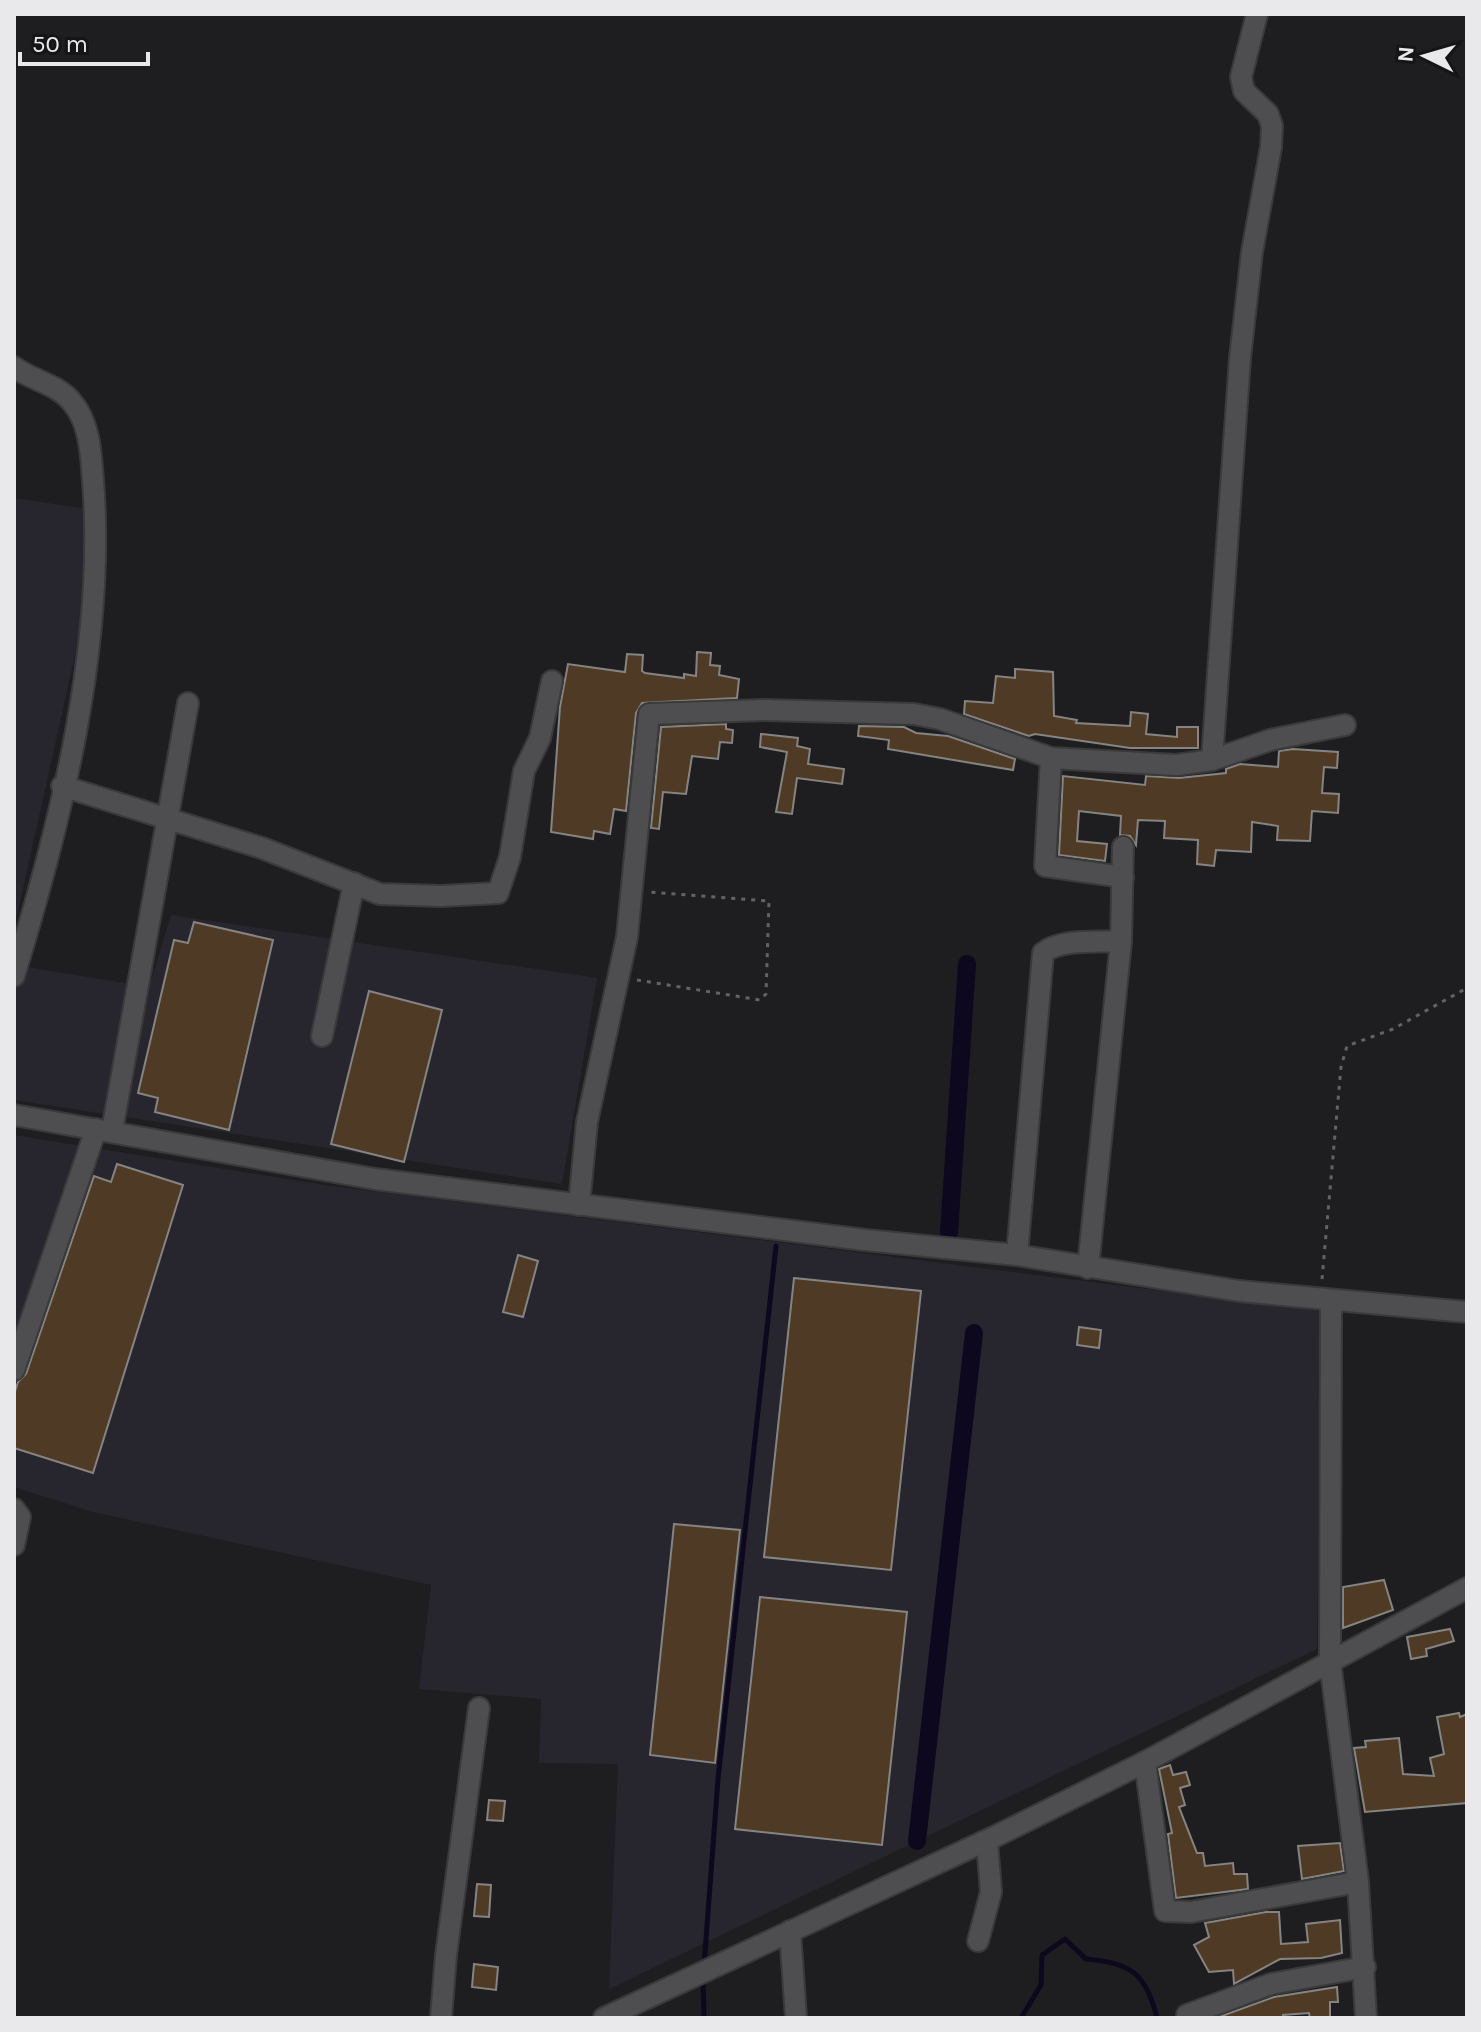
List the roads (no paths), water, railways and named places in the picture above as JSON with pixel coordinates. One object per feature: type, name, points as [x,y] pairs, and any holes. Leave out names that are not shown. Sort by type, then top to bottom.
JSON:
[{"type":"street","points":[[1212,760],[1240,358],[1252,252],[1271,147],[1268,114],[1244,91],[1241,77],[1257,14]]},
{"type":"street","points":[[14,367],[72,401],[88,435],[95,576],[88,649],[42,885],[14,976]]},
{"type":"street","points":[[62,786],[262,848],[380,894],[498,893],[510,857],[524,771],[540,738],[552,681]]},
{"type":"street","points":[[14,1370],[104,1130],[188,703]]},
{"type":"street","points":[[579,1205],[587,1122],[633,891],[649,714],[764,710],[914,714],[940,719],[1051,758],[1153,766],[1212,760],[1270,740],[1345,725]]},
{"type":"street","points":[[1051,758],[1045,866],[1123,877]]},
{"type":"street","points":[[1088,1268],[1121,941],[1123,847]]},
{"type":"street","points":[[322,1036],[354,883]]},
{"type":"street","points":[[1017,1255],[1043,953],[1051,947],[1064,945],[1121,941]]},
{"type":"street","points":[[14,1115],[375,1179],[865,1240],[1017,1255],[1088,1268],[1325,1300],[1467,1312]]},
{"type":"street","points":[[1325,1300],[1330,1662],[1358,1882],[1366,2018]]},
{"type":"street","points":[[14,1509],[20,1517],[14,1545]]},
{"type":"street","points":[[604,2018],[987,1841],[1145,1762],[1467,1588]]},
{"type":"street","points":[[441,2018],[446,1955],[479,1708]]},
{"type":"street","points":[[1145,1762],[1165,1911],[1191,1912],[1358,1882]]},
{"type":"street","points":[[978,1941],[991,1892],[987,1841]]},
{"type":"street","points":[[790,1931],[796,2018]]},
{"type":"street","points":[[1187,2015],[1271,1984],[1365,1967]]},
{"type":"waterway","points":[[949,1232],[967,964]]},
{"type":"waterway","points":[[704,1966],[718,1779],[776,1246]]},
{"type":"waterway","points":[[917,1841],[974,1333]]},
{"type":"waterway","points":[[1021,2018],[1041,1985],[1042,1955],[1065,1939],[1086,1959],[1115,1964],[1134,1973],[1148,1990],[1157,2018]]},
{"type":"waterway","points":[[703,1980],[704,2018]]}]
